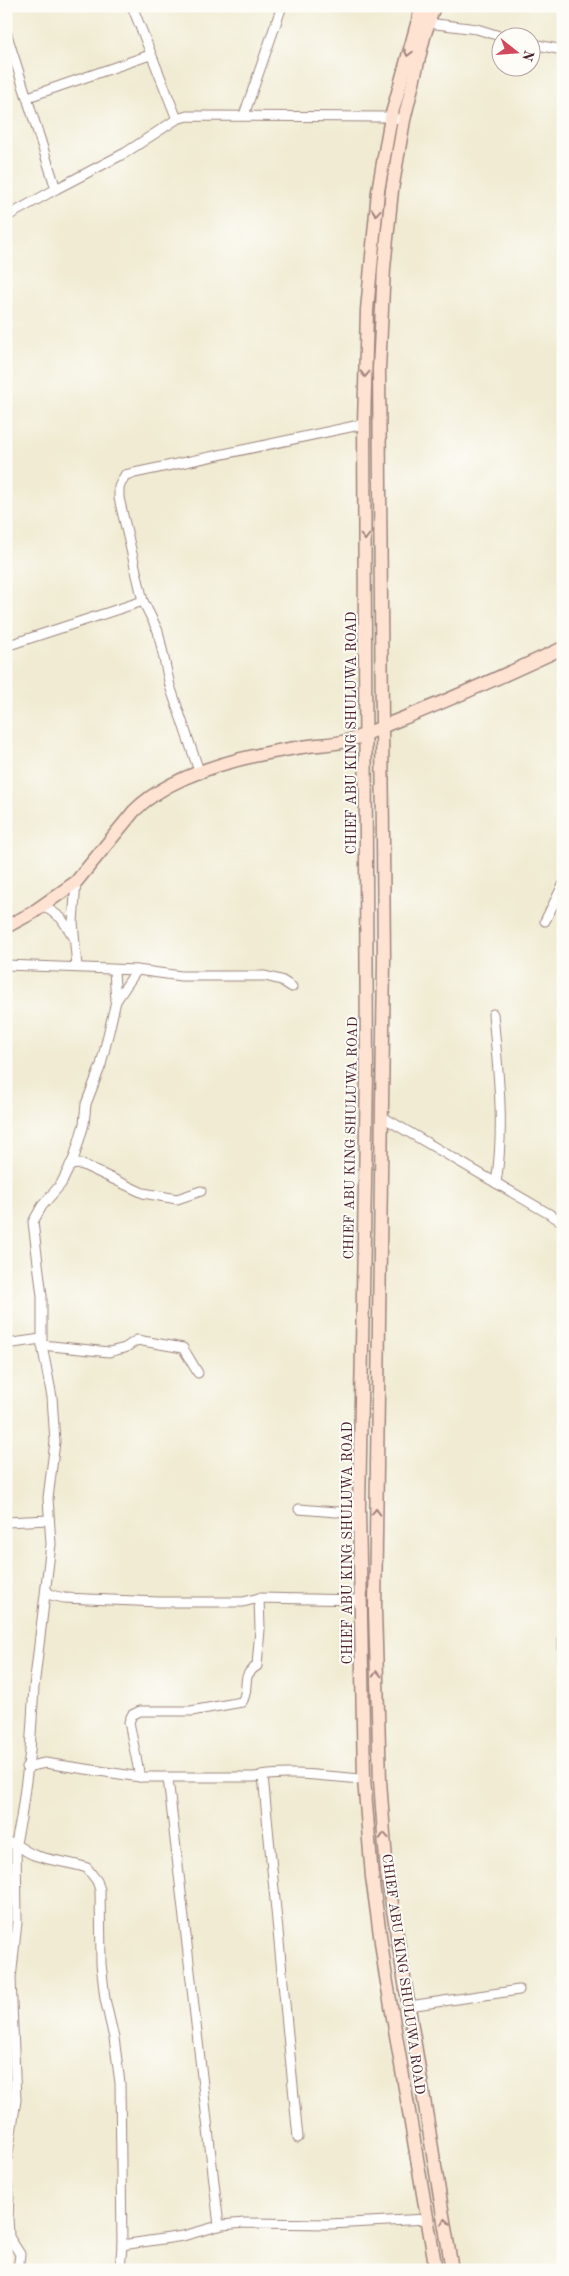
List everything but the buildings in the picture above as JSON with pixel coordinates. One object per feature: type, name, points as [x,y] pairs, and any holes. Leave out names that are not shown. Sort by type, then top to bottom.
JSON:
[{"type":"street","points":[[132,6],[177,119]]},
{"type":"street","points":[[244,116],[282,6]]},
{"type":"street","name":"CHIEF ABU KING SHULUWA ROAD","points":[[422,6],[397,119],[378,190],[369,290],[364,424],[367,1075],[359,1510],[364,1779],[372,1877],[385,1971],[436,2270]]},
{"type":"street","points":[[434,6],[397,119],[384,268],[379,369],[384,960],[375,1610],[380,1772],[387,1874],[452,2270]]},
{"type":"street","points":[[428,24],[477,29],[492,34]]},
{"type":"street","points":[[6,32],[28,96],[56,189]]},
{"type":"street","points":[[542,46],[563,50]]},
{"type":"street","points":[[28,96],[150,55]]},
{"type":"street","points":[[6,217],[125,153],[177,119],[187,116],[397,119]]},
{"type":"street","points":[[200,774],[170,686],[158,631],[143,601],[119,498],[119,487],[125,475],[364,424]]},
{"type":"street","points":[[6,646],[143,601]]},
{"type":"street","points":[[6,927],[43,905],[76,882],[122,824],[143,802],[166,788],[248,758],[302,747],[348,741],[455,698],[563,648]]},
{"type":"street","points":[[76,882],[73,936],[77,967]]},
{"type":"street","points":[[545,921],[563,884]]},
{"type":"street","points":[[43,905],[61,918],[73,936]]},
{"type":"street","points":[[6,965],[137,970],[181,976],[264,976],[282,980],[292,987]]},
{"type":"street","points":[[6,2166],[16,2100],[11,1979],[17,1922],[11,1842],[21,1818],[26,1767],[30,1751],[34,1687],[50,1544],[48,1498],[55,1442],[52,1397],[41,1342],[42,1296],[33,1222],[42,1206],[61,1184],[75,1154],[84,1124],[86,1104],[101,1065],[116,1001],[114,970]]},
{"type":"street","points":[[116,1001],[137,970]]},
{"type":"street","points":[[493,1014],[500,1098],[499,1162],[496,1183]]},
{"type":"street","points":[[381,1116],[563,1222]]},
{"type":"street","points":[[75,1154],[81,1164]]},
{"type":"street","points":[[70,1165],[81,1164],[115,1178],[131,1189],[143,1193],[177,1199],[201,1190]]},
{"type":"street","points":[[362,1322],[378,1324]]},
{"type":"street","points":[[6,1344],[41,1342],[109,1352],[125,1348],[137,1340],[146,1340],[183,1348],[198,1373]]},
{"type":"street","points":[[299,1510],[336,1512],[359,1510]]},
{"type":"street","points":[[6,1522],[49,1520]]},
{"type":"street","points":[[46,1590],[51,1595],[64,1598],[160,1602],[243,1602],[259,1598],[361,1600]]},
{"type":"street","points":[[140,1777],[130,1722],[132,1715],[140,1711],[192,1712],[242,1702],[246,1694],[245,1677],[256,1666],[260,1629],[259,1598]]},
{"type":"street","points":[[563,1623],[563,1667]]},
{"type":"street","points":[[30,1751],[45,1763]]},
{"type":"street","points":[[26,1767],[45,1763],[140,1777],[168,1778],[302,1774],[364,1779]]},
{"type":"street","points":[[263,1776],[298,2138]]},
{"type":"street","points":[[168,1778],[219,2226]]},
{"type":"street","points":[[11,1842],[23,1851],[34,1855],[87,1868],[97,1881],[100,1890],[101,1964],[120,2084],[122,2245],[120,2270]]},
{"type":"street","points":[[385,1971],[403,1970]]},
{"type":"street","points":[[409,2006],[519,1990]]},
{"type":"street","points":[[6,2180],[10,2194],[9,2238],[20,2254],[18,2270]]},
{"type":"street","points":[[122,2245],[183,2236],[219,2226],[244,2222],[330,2224],[427,2219]]}]
